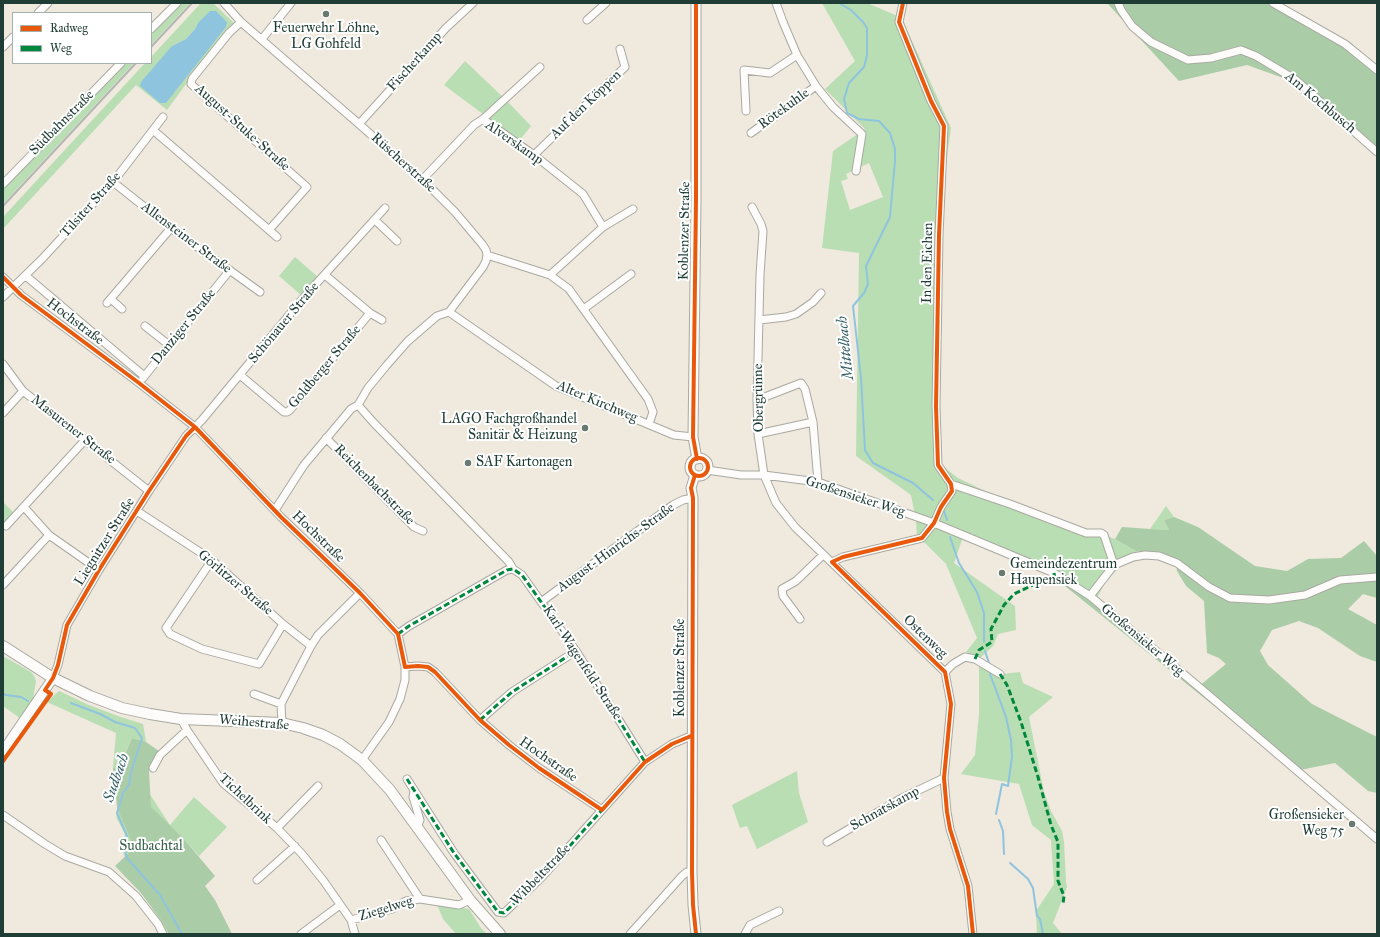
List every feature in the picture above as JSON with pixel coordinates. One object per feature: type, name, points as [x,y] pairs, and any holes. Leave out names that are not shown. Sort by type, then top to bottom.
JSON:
[{"type":"main road","name":"Weihestraße","points":[[3,646],[52,678],[90,696],[122,708],[181,719],[282,723],[323,735],[340,744],[362,760],[390,790],[470,900],[500,934]]},
{"type":"street","points":[[39,12],[48,3]]},
{"type":"street","points":[[152,28],[177,3]]},
{"type":"street","name":"Rüscherstraße","points":[[224,3],[241,22],[422,180],[455,212],[482,244],[487,255]]},
{"type":"street","points":[[262,39],[291,3]]},
{"type":"street","name":"Fischerkamp","points":[[359,124],[446,28],[473,3]]},
{"type":"street","points":[[587,20],[606,3]]},
{"type":"street","name":"Koblenzer Straße","points":[[696,3],[693,437],[697,458]]},
{"type":"street","name":"Rötekuhle","points":[[776,3],[797,54],[816,86],[833,107],[862,134],[856,171]]},
{"type":"street","name":"In den Eichen","points":[[903,3],[899,22],[931,101],[944,126],[939,235],[936,406],[938,465],[951,484]]},
{"type":"street","name":"Am Kochbusch","points":[[1118,3],[1132,26],[1151,42],[1188,60],[1211,58],[1241,50],[1256,56],[1296,80],[1377,152]]},
{"type":"street","points":[[1273,3],[1345,44],[1377,70]]},
{"type":"street","name":"August-Stuke-Straße","points":[[241,22],[229,34],[196,74],[192,79],[191,84],[307,187],[269,230]]},
{"type":"street","points":[[3,47],[12,38]]},
{"type":"street","name":"Auf den Köppen","points":[[534,155],[625,67],[620,49]]},
{"type":"street","name":"Rötekuhle","points":[[746,111],[744,70],[770,73],[797,54]]},
{"type":"street","name":"Südbahnstraße","points":[[3,184],[120,64]]},
{"type":"street","points":[[483,119],[540,67]]},
{"type":"street","name":"Rötekuhle","points":[[751,133],[816,86]]},
{"type":"street","name":"Tilsiter Straße","points":[[3,297],[26,276],[113,182],[163,117]]},
{"type":"street","name":"Alverskamp","points":[[422,180],[474,125],[483,119],[534,155],[582,194],[603,227]]},
{"type":"street","points":[[153,130],[276,237]]},
{"type":"street","name":"Allensteiner Straße","points":[[113,182],[171,228],[260,292]]},
{"type":"street","name":"Obergrünne","points":[[752,207],[763,231],[760,275],[757,400],[758,434],[764,475]]},
{"type":"street","name":"Schönauer Straße","points":[[195,427],[305,296],[385,208]]},
{"type":"street","points":[[550,275],[603,227],[633,208]]},
{"type":"street","points":[[375,220],[397,241]]},
{"type":"street","points":[[122,309],[109,301],[171,228]]},
{"type":"street","points":[[275,510],[304,465],[351,409],[360,401],[386,366],[414,335],[436,316],[449,312],[483,267],[487,255],[550,275],[569,288],[585,308],[648,399],[653,412],[649,424]]},
{"type":"street","name":"Danziger Straße","points":[[139,383],[230,270]]},
{"type":"street","points":[[585,308],[631,274]]},
{"type":"street","name":"Goldberger Straße","points":[[325,275],[370,313],[382,320]]},
{"type":"street","points":[[26,276],[144,376]]},
{"type":"street","name":"Hochstraße","points":[[3,277],[20,295],[139,383],[195,427],[275,510],[360,593],[398,634]]},
{"type":"street","points":[[759,320],[786,317],[796,314],[813,302],[821,293]]},
{"type":"street","name":"Alter Kirchweg","points":[[449,312],[556,386],[674,435],[693,437]]},
{"type":"street","name":"Goldberger Straße","points":[[240,374],[284,412],[287,412],[370,313]]},
{"type":"street","points":[[145,326],[169,345]]},
{"type":"street","name":"Masurener Straße","points":[[3,364],[23,391],[149,491]]},
{"type":"street","points":[[757,400],[801,383],[805,389],[813,422],[818,482]]},
{"type":"street","points":[[3,413],[23,391]]},
{"type":"street","name":"Karl-Wagenfeld-Straße","points":[[360,401],[373,422],[509,562],[513,568],[522,574],[576,651],[645,762]]},
{"type":"street","points":[[758,434],[813,422]]},
{"type":"street","name":"Liegnitzer Straße","points":[[52,678],[58,665],[67,626],[99,570],[149,491],[186,436],[195,427]]},
{"type":"street","name":"Reichenbachstraße","points":[[326,438],[414,527],[423,531]]},
{"type":"street","points":[[6,526],[86,440]]},
{"type":"street","points":[[697,458],[705,461],[707,464],[700,473],[691,471],[690,466],[692,461],[697,458]]},
{"type":"street","name":"Koblenzer Straße","points":[[696,934],[692,872],[692,488],[700,473]]},
{"type":"street","name":"Großensieker Weg","points":[[700,473],[764,475],[818,482],[934,523],[1054,573],[1090,596],[1377,839]]},
{"type":"street","name":"Ostenweg","points":[[764,475],[776,502],[795,527],[945,672],[951,704],[944,778],[947,812],[950,829],[968,886],[973,934]]},
{"type":"street","points":[[832,562],[843,557],[922,538],[934,523],[940,507],[952,491],[951,484],[1010,504],[1086,533],[1101,533],[1104,535],[1114,565]]},
{"type":"street","name":"August-Hinrichs-Straße","points":[[542,602],[673,506],[683,500],[693,498]]},
{"type":"street","points":[[24,507],[49,535],[99,570]]},
{"type":"street","name":"Görlitzer Straße","points":[[137,511],[212,560],[283,624],[311,646]]},
{"type":"street","points":[[3,585],[49,535]]},
{"type":"street","points":[[800,619],[783,596],[782,589],[796,581],[823,554]]},
{"type":"street","points":[[1090,596],[1114,565],[1145,555],[1159,556],[1177,562],[1209,587],[1230,598],[1269,600],[1305,595],[1340,580],[1377,577]]},
{"type":"street","points":[[212,560],[166,628],[170,634],[202,649],[259,664],[283,624]]},
{"type":"street","points":[[362,760],[389,722],[395,710],[405,680],[405,667],[398,634],[409,626],[513,568]]},
{"type":"street","points":[[282,723],[282,704],[311,646],[318,635],[360,593]]},
{"type":"street","points":[[480,720],[512,692],[576,651]]},
{"type":"street","points":[[945,672],[953,664],[965,657],[975,659],[1000,674]]},
{"type":"street","name":"Hochstraße","points":[[405,667],[428,667],[435,672],[480,720],[509,745],[539,768],[602,810]]},
{"type":"street","points":[[3,751],[52,678]]},
{"type":"street","points":[[254,694],[282,704]]},
{"type":"street","name":"Tichelbrink","points":[[181,719],[223,783],[277,828],[295,846],[323,880],[351,920],[355,934]]},
{"type":"street","points":[[153,768],[160,755],[187,730]]},
{"type":"street","name":"Wibbeltstraße","points":[[407,779],[454,853],[498,912],[504,913],[541,878],[645,762],[672,744],[691,736]]},
{"type":"street","name":"Schnatskamp","points":[[827,842],[902,798],[944,778]]},
{"type":"street","name":"Tichelbrink","points":[[277,828],[318,786]]},
{"type":"street","name":"Wibbeltstraße","points":[[414,791],[413,798],[420,820],[417,828]]},
{"type":"street","points":[[3,815],[65,856],[108,872],[136,896],[158,924],[163,934]]},
{"type":"street","name":"Ziegelweg","points":[[380,840],[420,899]]},
{"type":"street","points":[[257,880],[295,846]]},
{"type":"street","points":[[630,934],[682,876],[687,872],[692,872]]},
{"type":"street","name":"Ziegelweg","points":[[351,920],[392,909],[406,901],[420,899],[459,905],[470,900]]},
{"type":"street","points":[[301,934],[340,905]]},
{"type":"street","points":[[745,934],[750,926],[779,911]]},
{"type":"green space","points":[[181,3],[190,3],[152,44],[152,33]]},
{"type":"green space","points":[[201,3],[213,3],[235,24],[189,80],[167,110],[136,85],[3,229],[3,217],[144,64],[152,64],[152,56]],"holes":[[[198,23],[227,23],[226,27],[179,84],[175,92],[172,46],[186,39]]]},
{"type":"green space","points":[[822,3],[867,3],[900,17],[951,128],[944,178],[938,410],[940,464],[958,478],[1010,503],[1115,539],[1136,551],[1159,557],[1150,557],[1122,565],[1106,581],[1096,600],[1054,571],[964,534],[954,563],[1015,606],[1016,630],[998,634],[993,646],[979,659],[966,652],[977,638],[946,564],[917,535],[911,495],[856,456],[859,253],[822,248],[833,151],[865,129],[825,89],[855,61]],"holes":[[[869,163],[883,197],[850,210],[841,181],[848,179],[846,174]]]},
{"type":"green space","points":[[1107,3],[1278,3],[1350,42],[1377,66],[1377,147],[1300,93],[1286,79],[1247,65],[1179,81]]},
{"type":"green space","points":[[465,61],[531,126],[519,141],[444,85]]},
{"type":"green space","points":[[123,64],[133,64],[3,204],[3,188]]},
{"type":"green space","points":[[295,257],[318,277],[301,295],[279,276]]},
{"type":"green space","points":[[3,502],[14,513],[3,525]]},
{"type":"green space","points":[[1166,506],[1174,517],[1164,520],[1169,530],[1150,529]]},
{"type":"green space","points":[[1174,517],[1198,527],[1255,566],[1287,571],[1308,559],[1341,558],[1364,541],[1377,556],[1377,598],[1363,594],[1348,609],[1377,625],[1377,662],[1360,656],[1318,628],[1299,621],[1272,630],[1260,651],[1268,665],[1312,704],[1377,737],[1377,793],[1368,791],[1335,763],[1295,771],[1055,578],[1054,573],[1198,687],[1226,664],[1219,658],[1207,653],[1204,601],[1186,586],[1177,571],[1176,563],[1136,551],[1115,539],[1122,527],[1169,530],[1164,520]]},
{"type":"green space","points":[[3,656],[31,672],[36,681],[33,699],[21,719],[3,706]]},
{"type":"green space","points":[[979,659],[1002,674],[1020,672],[1023,683],[1053,697],[1029,717],[1044,792],[1051,811],[1062,831],[1064,842],[1067,887],[1053,923],[1062,934],[1037,934],[1036,911],[1054,884],[1051,840],[1032,825],[1019,784],[961,774],[975,755],[979,714]]},
{"type":"green space","points":[[59,691],[89,705],[143,724],[146,742],[132,738],[118,769],[113,768],[116,733],[47,702]]},
{"type":"green space","name":"Sudbachtal","points":[[132,738],[146,742],[159,751],[149,771],[151,807],[184,839],[215,876],[205,886],[215,900],[232,934],[169,934],[162,921],[140,892],[115,866],[134,848],[117,807],[113,768],[119,768]]},
{"type":"green space","points":[[797,771],[799,793],[808,822],[757,849],[747,826],[740,828],[732,805]]},
{"type":"green space","name":"Sudbachtal","points":[[147,790],[170,825],[194,797],[227,827],[199,856],[170,826],[225,920],[231,934],[169,934],[143,894],[125,858],[122,848],[125,834],[117,819],[116,812],[125,808]]},
{"type":"green space","points":[[437,904],[469,909],[481,928],[487,934],[456,934],[443,919]]},
{"type":"water","points":[[210,11],[216,11],[224,19],[227,23],[226,27],[166,103],[160,103],[140,86],[141,82],[172,46],[186,39],[198,23]]},
{"type":"waterway","name":"Mittelbach","points":[[839,3],[851,10],[867,28],[867,55],[864,67],[849,83],[844,99],[847,113],[859,119],[879,121],[890,133],[895,149],[890,217],[866,266],[868,284],[864,293],[853,306],[861,378],[865,450],[873,463],[913,483],[933,500]]},
{"type":"waterway","name":"Mittelbach","points":[[944,511],[947,520]]},
{"type":"waterway","name":"Mittelbach","points":[[950,537],[959,563],[977,592],[984,613],[984,642]]},
{"type":"waterway","name":"Mittelbach","points":[[985,651],[989,663]]},
{"type":"waterway","name":"Mittelbach","points":[[990,674],[1006,717],[1011,740],[1012,757],[1008,786],[1002,784],[996,814]]},
{"type":"waterway","name":"Sudbach","points":[[3,694],[21,697],[28,701]]},
{"type":"waterway","name":"Sudbach","points":[[71,703],[100,714],[115,722],[135,728],[142,738],[131,772],[129,785],[123,793],[117,813],[127,836],[124,848],[127,858],[160,895],[182,934]]},
{"type":"waterway","name":"Mittelbach","points":[[999,820],[1003,831],[1004,854]]},
{"type":"waterway","name":"Mittelbach","points":[[1010,863],[1028,879],[1033,888],[1037,916],[1040,919],[1043,934]]},
{"type":"railway","points":[[152,46],[192,3]]},
{"type":"railway","points":[[3,206],[135,64]]},
{"type":"marked path","points":[[398,634],[409,626],[507,570],[513,569],[522,575],[576,651],[645,762]]},
{"type":"marked path","points":[[975,659],[979,650],[992,642],[991,629],[1004,605],[1014,594],[1035,584],[1055,579],[1054,573]]},
{"type":"marked path","points":[[480,720],[512,692],[576,651]]},
{"type":"marked path","points":[[1000,674],[1007,685],[1021,722],[1051,825],[1058,842],[1058,881],[1064,896],[1063,904]]},
{"type":"marked path","points":[[407,779],[454,853],[498,912],[504,913],[541,878],[602,810]]},
{"type":"cycle path","points":[[696,3],[696,200],[693,437],[697,459]]},
{"type":"cycle path","points":[[903,3],[899,22],[931,101],[944,126],[939,235],[936,406],[938,465],[951,484],[952,491],[941,507],[934,523],[922,538],[843,557],[832,562],[945,672],[951,704],[944,778],[947,812],[950,829],[968,886],[973,934]]},
{"type":"cycle path","points":[[3,277],[21,295],[139,383],[195,427],[281,517],[360,593],[398,634],[405,667],[428,667],[435,672],[480,720],[539,768],[602,810],[645,762],[672,744],[691,736]]},
{"type":"cycle path","points":[[3,761],[51,694],[45,690],[53,678],[58,665],[67,625],[99,570],[149,491],[186,436],[195,427]]},
{"type":"cycle path","points":[[699,458],[705,461],[708,467],[705,473],[699,476],[693,473],[690,467],[693,461],[699,458]]},
{"type":"cycle path","points":[[695,475],[691,488],[693,498],[692,872],[696,934]]},
{"type":"place","name":"Feuerwehr Löhne, LG Gohfeld","points":[[326,14]]},
{"type":"place","name":"LAGO Fachgroßhandel Sanitär & Heizung","points":[[585,428]]},
{"type":"place","name":"SAF Kartonagen","points":[[468,463]]},
{"type":"place","name":"Gemeindezentrum Haupensiek","points":[[1002,573]]},
{"type":"place","name":"Großensieker Weg 75","points":[[1352,824]]}]
